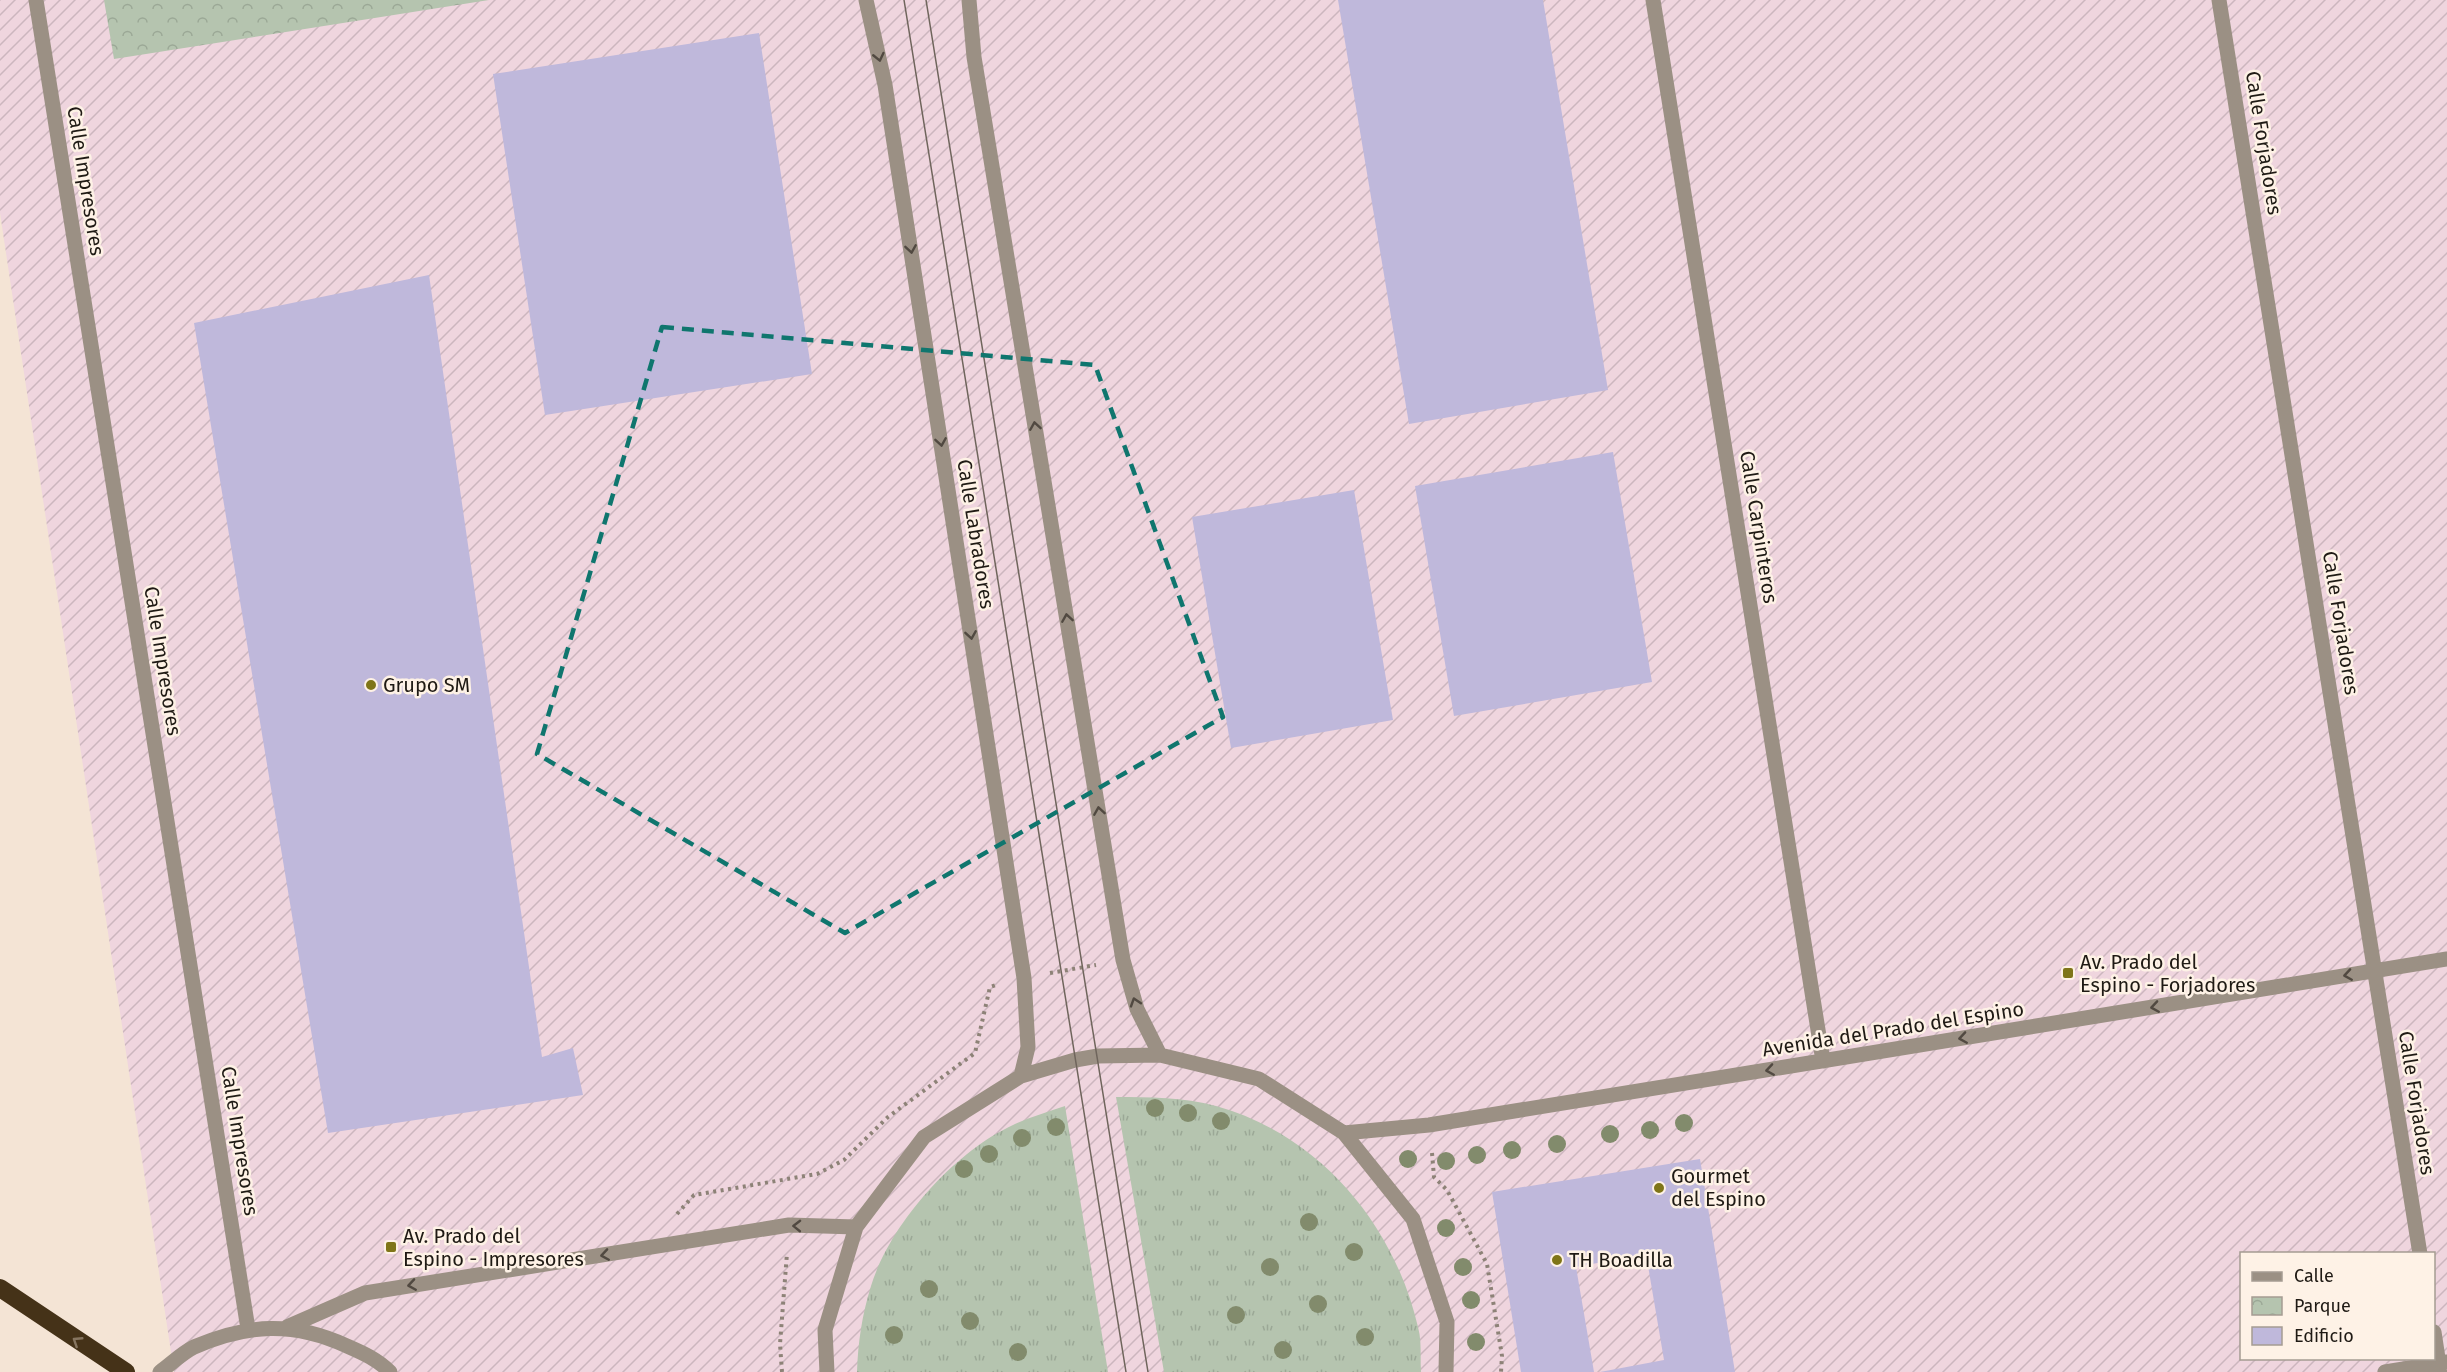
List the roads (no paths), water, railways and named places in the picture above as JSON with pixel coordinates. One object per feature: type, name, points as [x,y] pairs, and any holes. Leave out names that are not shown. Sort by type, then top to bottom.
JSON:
[{"type":"highway","points":[[0,1288],[126,1372]]},
{"type":"street","name":"Calle Impresores","points":[[36,0],[248,1329]]},
{"type":"street","name":"Calle Labradores","points":[[866,0],[885,85],[1024,978],[1028,1047],[1021,1076]]},
{"type":"street","points":[[969,0],[974,57],[1123,960],[1137,1009],[1161,1054]]},
{"type":"street","name":"Calle Carpinteros","points":[[1653,0],[1823,1061]]},
{"type":"street","name":"Calle Forjadores","points":[[2219,0],[2420,1252]]},
{"type":"street","name":"Avenida del Prado del Espino","points":[[1344,1133],[1429,1125],[2447,960]]},
{"type":"street","points":[[827,1372],[825,1330],[856,1227],[924,1137],[1021,1076],[1075,1060],[1098,1056],[1161,1054],[1259,1079],[1344,1133],[1413,1219],[1447,1322],[1446,1372]]},
{"type":"street","points":[[287,1327],[365,1293],[789,1225],[856,1227]]},
{"type":"street","points":[[160,1372],[192,1348],[248,1329],[287,1327],[334,1340],[378,1360],[390,1372]]},
{"type":"street","points":[[2385,1372],[2442,1366],[2435,1340]]},
{"type":"tram line","points":[[904,0],[1126,1372]]},
{"type":"tram line","points":[[926,0],[1148,1372]]},
{"type":"place","name":"Grupo SM","points":[[371,685]]},
{"type":"place","name":"Av. Prado del Espino - Forjadores","points":[[2068,973]]},
{"type":"place","name":"Gourmet del Espino","points":[[1659,1188]]},
{"type":"place","name":"Av. Prado del Espino - Impresores","points":[[391,1247]]},
{"type":"place","name":"TH Boadilla","points":[[1557,1260]]}]
